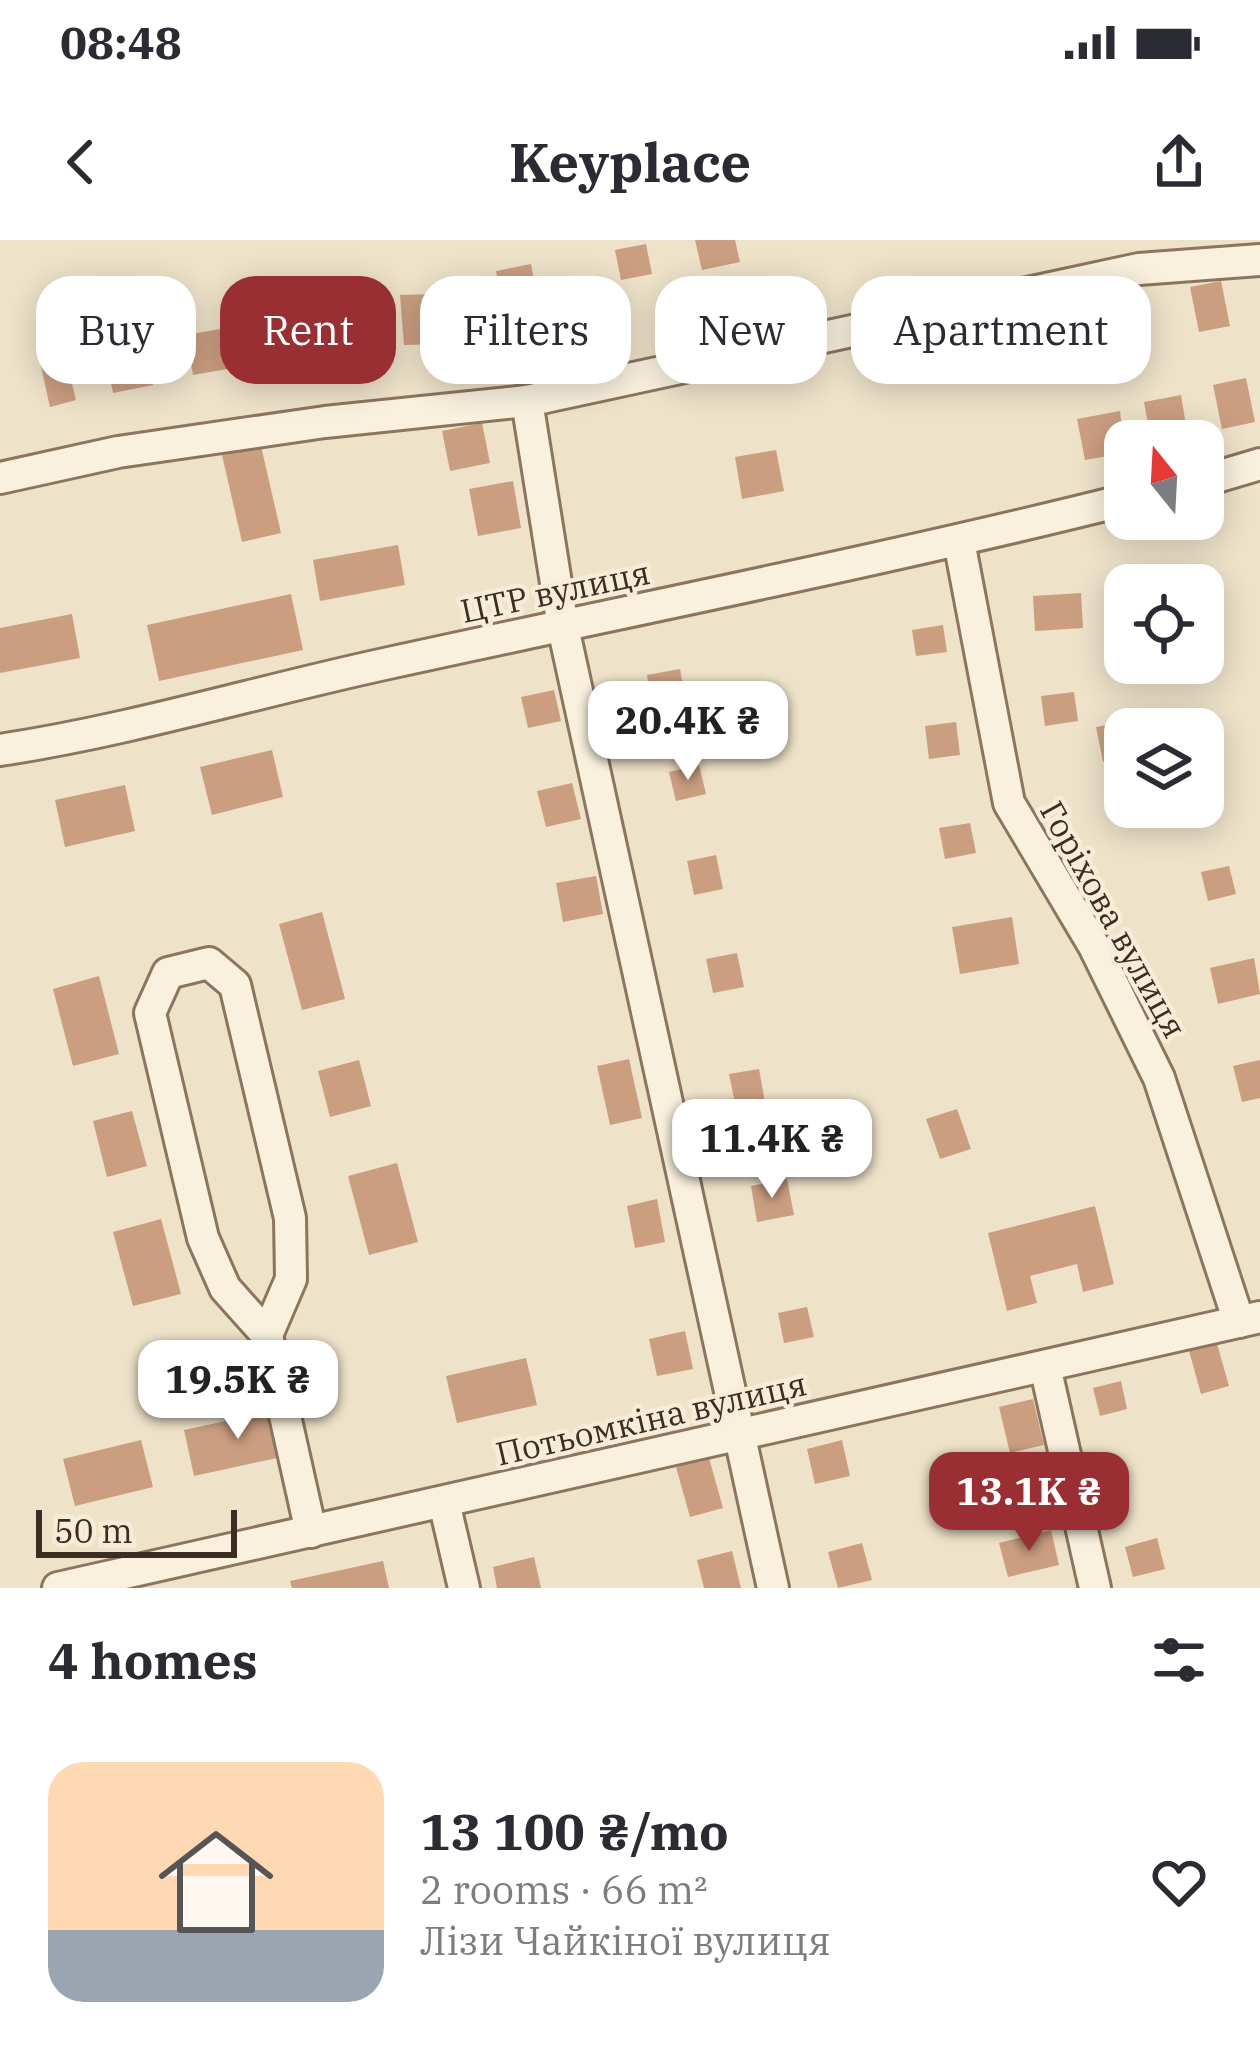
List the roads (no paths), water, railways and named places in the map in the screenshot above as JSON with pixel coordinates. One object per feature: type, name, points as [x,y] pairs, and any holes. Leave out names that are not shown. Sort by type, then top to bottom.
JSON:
[{"type":"street","points":[[0,478],[118,452],[279,428],[526,400],[1139,268],[1260,260]]},
{"type":"street","points":[[526,400],[563,627],[773,1588]]},
{"type":"street","points":[[1224,475],[1260,464]]},
{"type":"street","name":"ЦТР вулиця","points":[[0,750],[104,734],[385,664],[959,542],[1104,505]]},
{"type":"street","name":"Горіхова вулиця","points":[[959,542],[1010,803],[1094,946],[1159,1078],[1249,1319]]},
{"type":"street","points":[[267,1335],[291,1279],[290,1219],[235,985],[209,963],[168,973],[150,1012],[203,1238],[225,1288],[267,1335],[311,1532]]},
{"type":"street","name":"Потьомкіна вулиця","points":[[58,1588],[195,1575],[311,1532],[1249,1319]]},
{"type":"street","points":[[1045,1366],[1095,1588]]},
{"type":"street","points":[[444,1502],[464,1588]]}]
